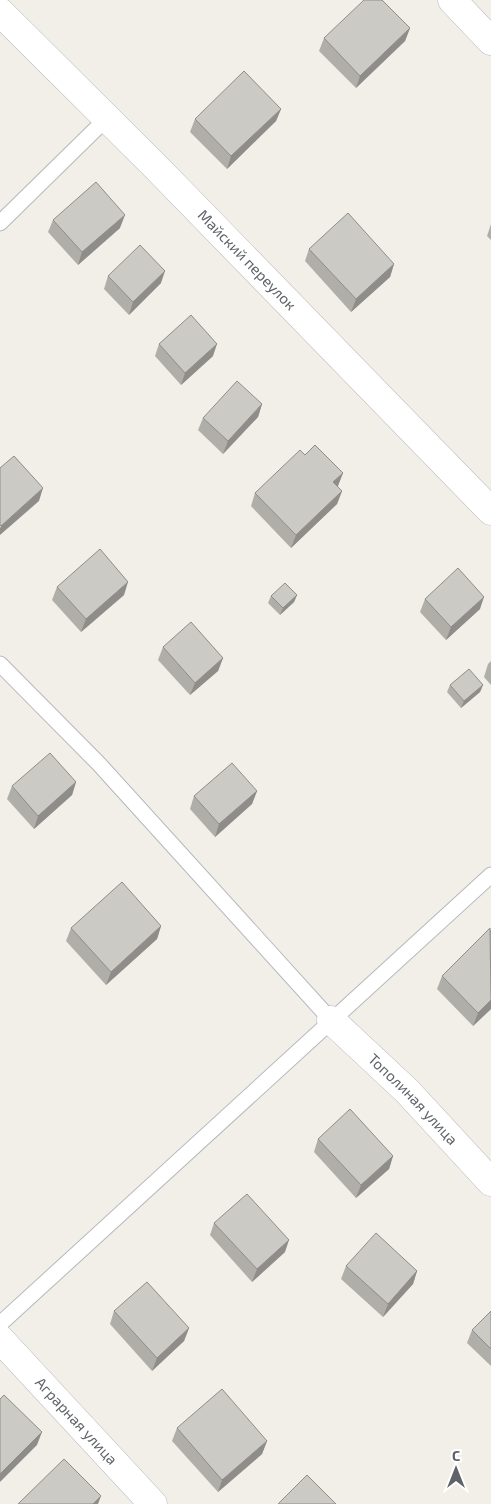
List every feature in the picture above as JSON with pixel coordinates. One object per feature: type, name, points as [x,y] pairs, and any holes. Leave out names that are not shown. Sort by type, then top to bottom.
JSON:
[{"type":"street","points":[[452,0],[491,41]]},
{"type":"street","name":"Майский переулок","points":[[0,12],[107,118],[491,511]]},
{"type":"street","name":"Тополиная улица","points":[[331,1020],[407,1091],[491,1182]]},
{"type":"street","name":"Аграрная улица","points":[[0,1339],[152,1504]]},
{"type":"lane","points":[[0,223],[107,118]]},
{"type":"lane","points":[[0,664],[99,764],[331,1020]]},
{"type":"lane","points":[[0,1324],[491,875]]},
{"type":"building","points":[[364,0],[382,0],[410,28],[360,76],[324,38]]},
{"type":"building","points":[[244,71],[281,109],[231,156],[195,119]]},
{"type":"building","points":[[96,182],[125,215],[82,252],[53,220]]},
{"type":"building","points":[[348,213],[394,264],[356,299],[309,249]]},
{"type":"building","points":[[140,245],[165,271],[133,302],[108,276]]},
{"type":"building","points":[[191,315],[217,344],[185,373],[159,344]]},
{"type":"building","points":[[237,381],[262,404],[228,441],[203,418]]},
{"type":"building","points":[[315,445],[343,473],[333,482],[342,491],[296,535],[255,493],[300,450],[305,455]]},
{"type":"building","points":[[14,456],[43,488],[1,526],[0,468]]},
{"type":"building","points":[[100,549],[128,582],[86,619],[57,587]]},
{"type":"building","points":[[458,568],[484,597],[451,627],[425,599]]},
{"type":"building","points":[[285,583],[297,595],[283,608],[271,596]]},
{"type":"building","points":[[191,622],[223,658],[195,683],[163,647]]},
{"type":"building","points":[[469,669],[483,685],[464,701],[450,685]]},
{"type":"building","points":[[50,753],[76,782],[38,816],[12,786]]},
{"type":"building","points":[[232,763],[257,791],[219,824],[194,796]]},
{"type":"building","points":[[122,882],[161,926],[111,972],[71,928]]},
{"type":"building","points":[[490,928],[491,1000],[478,1013],[442,976]]},
{"type":"building","points":[[350,1109],[393,1156],[361,1185],[318,1139]]},
{"type":"building","points":[[247,1194],[289,1240],[257,1269],[214,1223]]},
{"type":"building","points":[[376,1233],[417,1271],[388,1304],[346,1266]]},
{"type":"building","points":[[147,1282],[189,1328],[157,1358],[114,1311]]},
{"type":"building","points":[[491,1311],[491,1349],[472,1330]]},
{"type":"building","points":[[222,1389],[267,1441],[222,1480],[177,1428]]},
{"type":"building","points":[[4,1395],[42,1432],[0,1474],[0,1399]]},
{"type":"building","points":[[64,1459],[101,1496],[93,1504],[18,1504]]},
{"type":"building","points":[[307,1475],[336,1504],[278,1504]]}]
